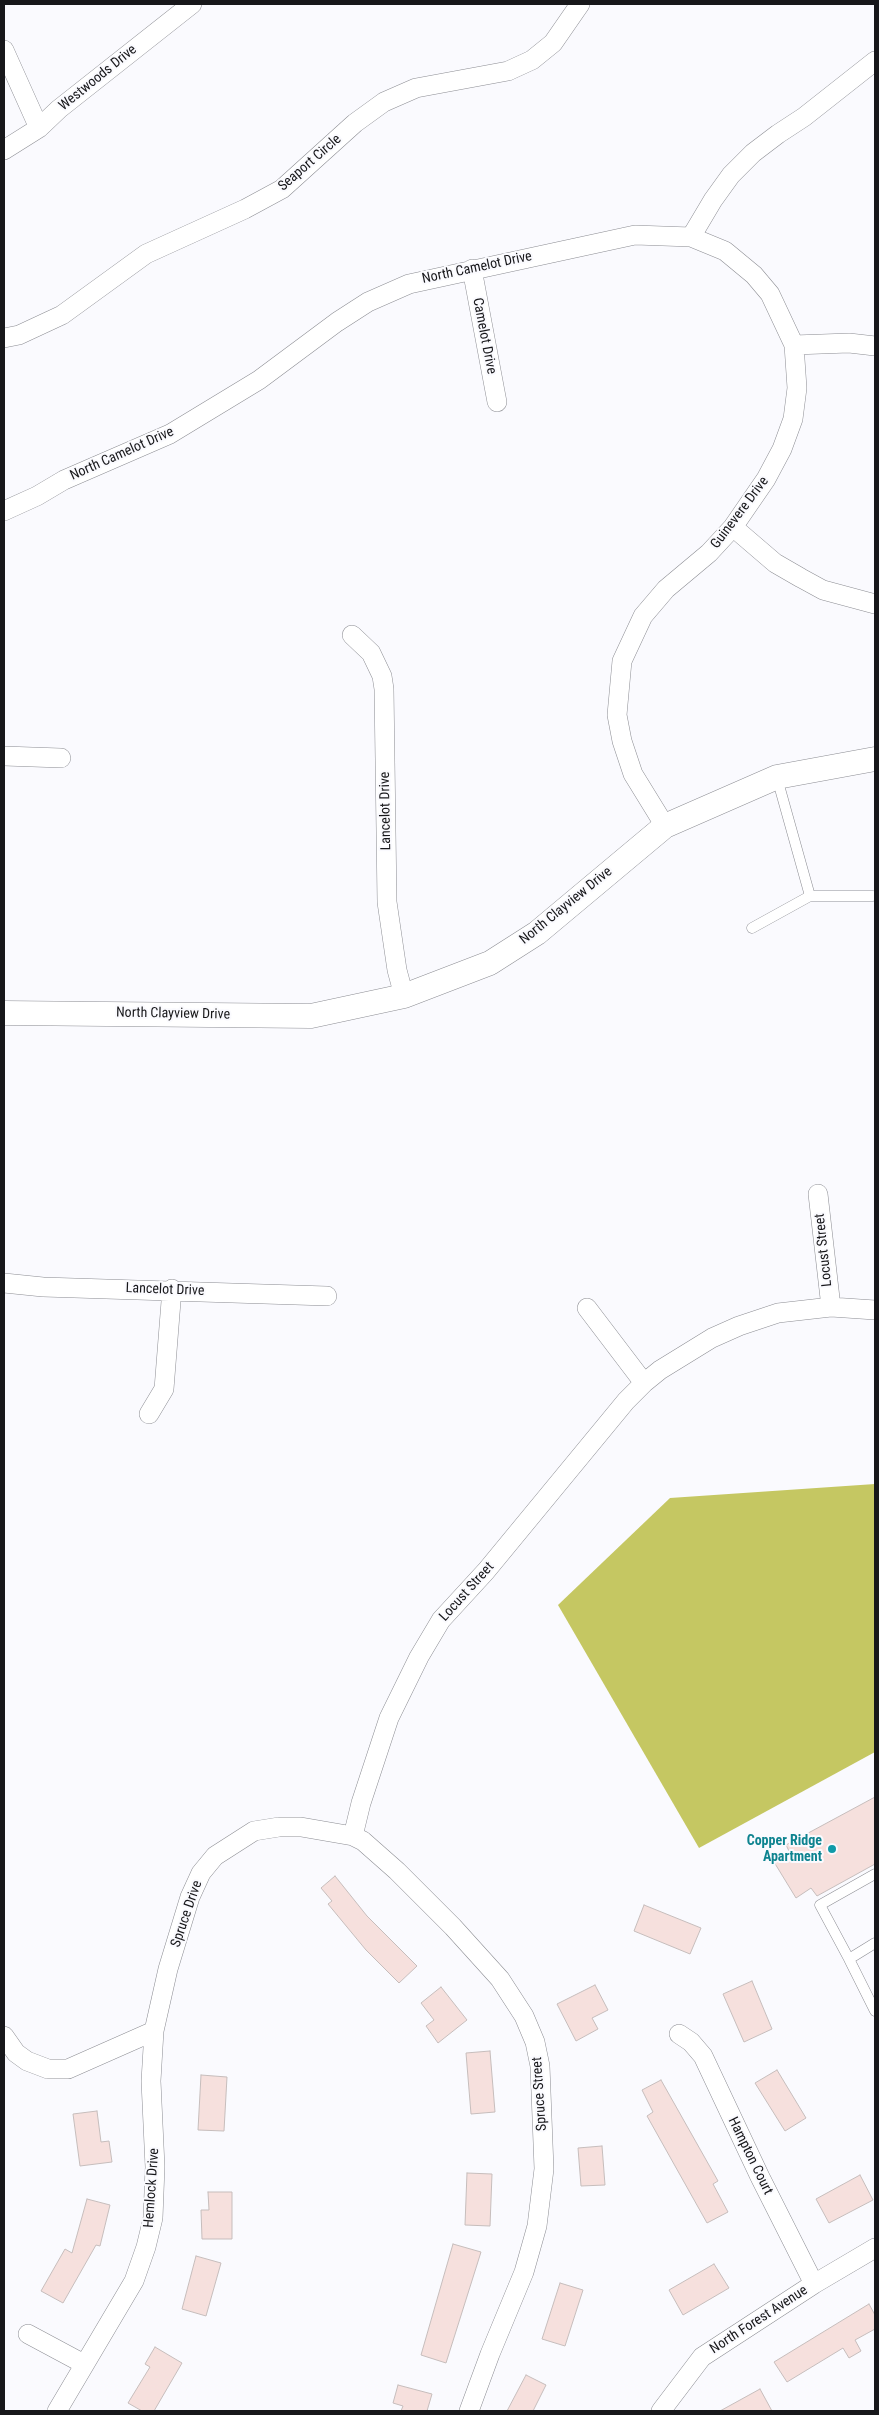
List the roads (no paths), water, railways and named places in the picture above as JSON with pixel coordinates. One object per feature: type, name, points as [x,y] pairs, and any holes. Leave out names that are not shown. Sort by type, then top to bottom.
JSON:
[{"type":"street","name":"Westwoods Drive","points":[[4,150],[39,128],[59,109],[192,4]]},
{"type":"street","name":"Seaport Circle","points":[[4,338],[19,336],[62,315],[146,254],[245,209],[282,188],[355,123],[384,102],[416,88],[508,71],[532,60],[553,43],[580,4]]},
{"type":"street","points":[[4,50],[39,128]]},
{"type":"street","points":[[691,237],[713,200],[731,175],[753,153],[804,117],[875,61]]},
{"type":"street","name":"North Camelot Drive","points":[[4,511],[64,480],[170,434],[259,380],[337,322],[368,302],[420,280],[635,235],[691,237]]},
{"type":"street","name":"Guinevere Drive","points":[[665,826],[633,774],[622,741],[617,715],[622,662],[643,616],[666,589],[709,553],[732,527],[766,479],[782,449],[793,419],[797,381],[794,345],[770,294],[754,275],[725,251],[691,237]]},
{"type":"street","name":"Camelot Drive","points":[[472,269],[497,402]]},
{"type":"street","points":[[794,345],[849,343],[875,346]]},
{"type":"street","points":[[732,527],[775,562],[823,590],[875,604]]},
{"type":"street","name":"Lancelot Drive","points":[[352,635],[370,653],[382,676],[384,689],[387,902],[397,970],[404,996]]},
{"type":"street","points":[[4,756],[61,758]]},
{"type":"street","name":"North Clayview Drive","points":[[4,1013],[311,1016],[404,996],[490,963],[530,938],[665,826],[777,776],[875,758]]},
{"type":"street","name":"Locust Street","points":[[818,1194],[831,1307]]},
{"type":"street","name":"Lancelot Drive","points":[[4,1283],[327,1296]]},
{"type":"street","points":[[149,1414],[164,1389],[172,1289]]},
{"type":"street","name":"Locust Street","points":[[353,1836],[361,1803],[390,1718],[418,1657],[441,1620],[486,1571],[626,1401],[660,1370],[712,1338],[739,1326],[778,1314],[831,1307],[875,1310]]},
{"type":"street","points":[[587,1308],[644,1383]]},
{"type":"street","name":"Spruce Drive","points":[[154,2031],[168,1969],[190,1897],[201,1874],[215,1856],[254,1832],[279,1827],[301,1827],[353,1836]]},
{"type":"street","name":"Spruce Street","points":[[353,1836],[363,1841],[398,1871],[454,1927],[500,1979],[524,2016],[534,2042],[540,2066],[544,2169],[537,2226],[524,2272],[469,2411]]},
{"type":"street","points":[[4,2039],[16,2053],[37,2065],[48,2069],[68,2069],[154,2031]]},
{"type":"street","name":"Hemlock Drive","points":[[57,2411],[134,2281],[146,2247],[153,2218],[155,2144],[151,2081],[154,2031]]},
{"type":"street","name":"Hampton Court","points":[[679,2034],[691,2042],[703,2056],[814,2284]]},
{"type":"street","name":"North Forest Avenue","points":[[661,2411],[702,2357],[814,2284],[875,2248]]},
{"type":"street","points":[[28,2334],[84,2364]]},
{"type":"lane","points":[[777,776],[810,896]]},
{"type":"lane","points":[[752,928],[810,896],[873,896]]},
{"type":"lane","points":[[875,1874],[820,1905],[875,2011]]},
{"type":"lane","points":[[849,1959],[875,1943]]},
{"type":"place","name":"Copper Ridge Apartment","points":[[832,1849]]}]
